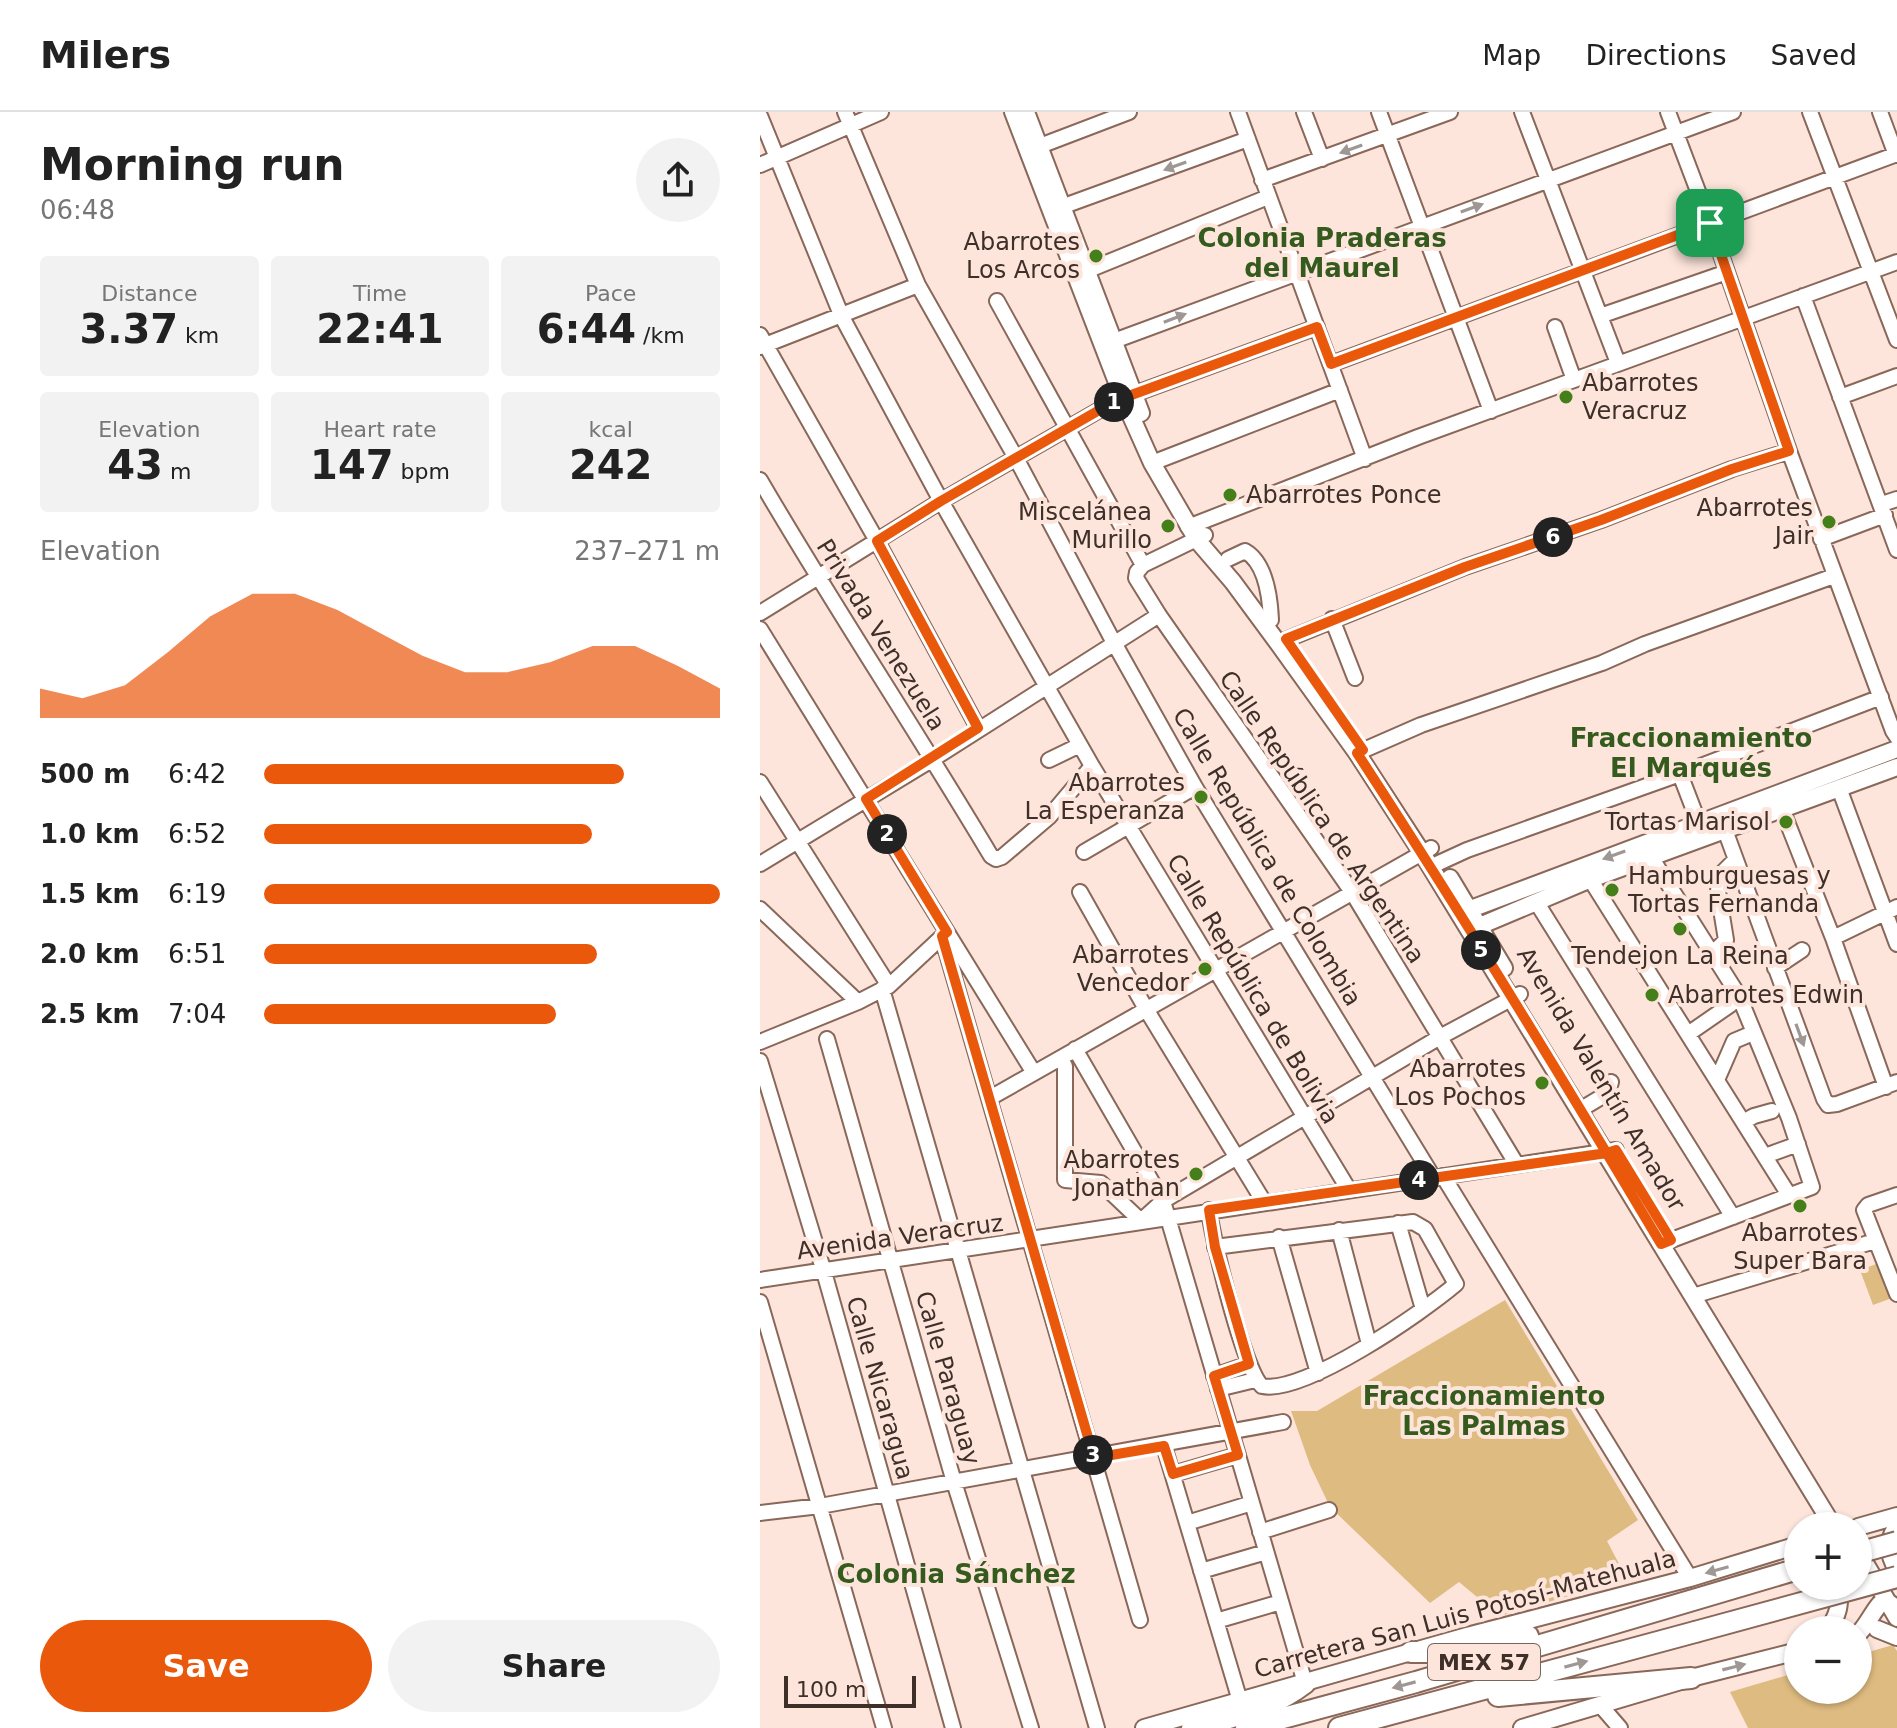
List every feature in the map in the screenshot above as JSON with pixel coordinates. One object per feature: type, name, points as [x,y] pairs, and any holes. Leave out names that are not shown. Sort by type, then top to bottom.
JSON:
[{"type":"highway","points":[[1872,1548],[1897,1542]]},
{"type":"highway","name":"MEX 57","points":[[1246,1728],[1416,1682],[1784,1573]]},
{"type":"highway","name":"MEX 57","points":[[1339,1728],[1897,1577]]},
{"type":"highway","points":[[1411,1652],[1458,1652],[1616,1616],[1646,1614]]},
{"type":"highway","points":[[1442,1701],[1691,1678]]},
{"type":"highway","points":[[1192,1728],[1284,1699],[1305,1683]]},
{"type":"main road","name":"Avenida Valentín Amador","points":[[1013,112],[1034,148]]},
{"type":"main road","name":"Avenida Valentín Amador","points":[[1026,112],[1034,148],[1128,396],[1156,461],[1197,531],[1233,582],[1282,641],[1431,857],[1666,1242],[1825,1512]]},
{"type":"main road","name":"Avenida Valentín Amador","points":[[1197,531],[1228,559],[1282,641]]},
{"type":"main road","points":[[1474,928],[1537,903],[1587,873],[1651,857],[1701,831],[1725,830],[1839,788],[1895,753]]},
{"type":"main road","points":[[1464,912],[1587,873],[1701,831],[1895,753]]},
{"type":"main road","name":"Avenida Valentín Amador","points":[[1516,996],[1588,1105],[1611,1151]]},
{"type":"main road","name":"Avenida Valentín Amador","points":[[1697,1295],[1835,1512]]},
{"type":"main road","points":[[1872,1523],[1897,1516]]},
{"type":"main road","points":[[1897,1526],[1889,1546],[1897,1570]]},
{"type":"main road","name":"Carretera San Luis Potosí-Matehuala","points":[[1144,1728],[1784,1550]]},
{"type":"main road","points":[[1767,1555],[1784,1557]]},
{"type":"main road","points":[[1872,1580],[1891,1619]]},
{"type":"main road","points":[[1872,1589],[1891,1619]]},
{"type":"main road","points":[[1872,1618],[1875,1615],[1891,1619]]},
{"type":"main road","points":[[1872,1628],[1891,1619]]},
{"type":"main road","points":[[1522,1728],[1784,1654]]},
{"type":"street","points":[[760,165],[848,118],[881,112]]},
{"type":"street","points":[[1034,148],[1129,112]]},
{"type":"street","points":[[1238,112],[1365,459]]},
{"type":"street","points":[[1304,112],[1322,159]]},
{"type":"street","points":[[1379,112],[1491,411]]},
{"type":"street","points":[[1262,180],[1388,135],[1431,116],[1450,112]]},
{"type":"street","points":[[1522,112],[1618,363]]},
{"type":"street","points":[[1668,112],[1834,576],[1881,697],[1895,753]]},
{"type":"street","points":[[1108,344],[1733,112]]},
{"type":"street","points":[[1810,112],[1894,324],[1897,340]]},
{"type":"street","points":[[1331,364],[1896,155],[1880,112]]},
{"type":"street","name":"Calle República de Bolivia","points":[[760,116],[842,317],[941,501],[1092,766],[1349,1190]]},
{"type":"street","name":"Calle República de Colombia","points":[[848,118],[918,285],[1195,787],[1690,1578]]},
{"type":"street","points":[[1057,208],[1248,139]]},
{"type":"street","points":[[1082,274],[1268,197]]},
{"type":"street","points":[[1140,572],[1197,531],[1365,459],[1897,262]]},
{"type":"street","points":[[1600,316],[1727,272]]},
{"type":"street","points":[[918,285],[842,317],[761,343],[877,541],[978,728]]},
{"type":"street","points":[[1803,296],[1897,550]]},
{"type":"street","name":"Calle República de Argentina","points":[[997,301],[1068,429],[1159,615],[1352,892],[1517,1165]]},
{"type":"street","points":[[760,613],[941,501],[1128,396],[1317,327]]},
{"type":"street","points":[[1555,327],[1574,380]]},
{"type":"street","points":[[1840,397],[1897,376]]},
{"type":"street","points":[[1156,461],[1340,390]]},
{"type":"street","points":[[1282,641],[1465,567],[1789,451]]},
{"type":"street","name":"Privada Venezuela","points":[[760,480],[817,578],[991,856],[996,859],[1002,857],[1049,817],[1092,766]]},
{"type":"street","points":[[1821,539],[1884,510],[1897,499]]},
{"type":"street","points":[[1228,559],[1245,551],[1255,557],[1270,598],[1271,620]]},
{"type":"street","points":[[1360,752],[1421,725],[1602,663],[1645,644],[1834,576]]},
{"type":"street","points":[[760,864],[933,759],[1113,641],[1159,615]]},
{"type":"street","points":[[1332,619],[1355,678]]},
{"type":"street","points":[[760,629],[866,799],[945,934],[1034,1073]]},
{"type":"street","points":[[990,1098],[1352,892],[1431,857],[1680,774],[1881,697]]},
{"type":"street","points":[[1049,760],[1080,745]]},
{"type":"street","points":[[1680,774],[1701,831]]},
{"type":"street","points":[[760,782],[885,987],[1097,1728]]},
{"type":"street","points":[[1084,852],[1195,787]]},
{"type":"street","points":[[1839,788],[1891,909],[1897,944]]},
{"type":"street","points":[[1725,830],[1824,1099],[1828,1105],[1892,1084],[1782,809]]},
{"type":"street","points":[[1651,857],[1739,996],[1760,1043],[1812,1187],[1666,1242]]},
{"type":"street","points":[[1712,954],[1726,940],[1718,891],[1720,875],[1735,860]]},
{"type":"street","points":[[1587,873],[1789,1195]]},
{"type":"street","points":[[1080,892],[1146,1009],[1264,1202]]},
{"type":"street","points":[[1537,903],[1733,1217]]},
{"type":"street","points":[[760,909],[858,1002]]},
{"type":"street","points":[[1833,938],[1891,909]]},
{"type":"street","points":[[760,1042],[858,1002],[885,987],[945,934]]},
{"type":"street","points":[[945,934],[1140,1620]]},
{"type":"street","points":[[1775,968],[1802,950]]},
{"type":"street","points":[[1065,1066],[1065,1180],[1101,1183],[1141,1221],[1163,1201],[1440,1037],[1516,996]]},
{"type":"street","points":[[1688,1034],[1739,996]]},
{"type":"street","points":[[1717,1080],[1734,1041],[1753,1033]]},
{"type":"street","name":"Calle Paraguay","points":[[827,1039],[954,1482],[1031,1728]]},
{"type":"street","points":[[1075,1049],[1163,1201],[1305,1683]]},
{"type":"street","name":"Calle Nicaragua","points":[[760,1061],[824,1272],[953,1728]]},
{"type":"street","points":[[1588,1105],[1608,1093],[1611,1082]]},
{"type":"street","points":[[1743,1122],[1772,1111]]},
{"type":"street","points":[[1765,1156],[1798,1144]]},
{"type":"street","name":"Avenida Veracruz","points":[[760,1280],[1611,1151]]},
{"type":"street","points":[[1897,1195],[1868,1205],[1864,1210],[1897,1294]]},
{"type":"street","points":[[1209,1210],[1215,1247],[1249,1364],[1255,1380],[1266,1388],[1318,1373],[1369,1344],[1456,1284],[1425,1229],[1413,1222],[1215,1247]]},
{"type":"street","points":[[1398,1223],[1423,1309]]},
{"type":"street","points":[[1339,1230],[1369,1344]]},
{"type":"street","points":[[1279,1237],[1318,1373]]},
{"type":"street","points":[[1697,1295],[1875,1241]]},
{"type":"street","points":[[760,1302],[884,1728]]},
{"type":"street","points":[[1216,1383],[1249,1364]]},
{"type":"street","points":[[1216,1383],[1255,1380]]},
{"type":"street","points":[[760,1513],[820,1506],[1022,1471],[1283,1422]]},
{"type":"street","points":[[1164,1446],[1240,1701]]},
{"type":"street","points":[[1173,1474],[1238,1455]]},
{"type":"street","points":[[1187,1523],[1252,1503]]},
{"type":"street","points":[[1260,1532],[1329,1510]]},
{"type":"street","points":[[1201,1571],[1266,1552]]},
{"type":"street","points":[[1216,1621],[1281,1602]]},
{"type":"street","points":[[1601,1706],[1620,1728]]},
{"type":"shaded area","points":[[1879,1263],[1892,1298],[1873,1305],[1860,1270]]},
{"type":"shaded area","points":[[1505,1300],[1638,1520],[1607,1541],[1627,1579],[1500,1616],[1459,1582],[1430,1603],[1330,1507],[1310,1465],[1291,1411],[1317,1411]]},
{"type":"shaded area","points":[[1893,1645],[1897,1651],[1897,1728],[1748,1728],[1730,1692],[1784,1676],[1784,1704],[1872,1704],[1872,1651]]},
{"type":"place","name":"Abarrotes Los Arcos","points":[[1096,256]]},
{"type":"place","name":"Abarrotes Veracruz","points":[[1566,397]]},
{"type":"place","name":"Abarrotes Ponce","points":[[1230,495]]},
{"type":"place","name":"Abarrotes Jair","points":[[1829,522]]},
{"type":"place","name":"Miscelánea Murillo","points":[[1168,526]]},
{"type":"place","name":"Abarrotes La Esperanza","points":[[1201,797]]},
{"type":"place","name":"Tortas Marisol","points":[[1786,822]]},
{"type":"place","name":"Hamburguesas y Tortas Fernanda","points":[[1612,890]]},
{"type":"place","name":"Tendejon La Reina","points":[[1680,929]]},
{"type":"place","name":"Abarrotes Vencedor","points":[[1205,969]]},
{"type":"place","name":"Abarrotes Edwin","points":[[1652,995]]},
{"type":"place","name":"Abarrotes Los Pochos","points":[[1542,1083]]},
{"type":"place","name":"Abarrotes Jonathan","points":[[1196,1174]]},
{"type":"place","name":"Abarrotes Super Bara","points":[[1800,1206]]},
{"type":"district","name":"Colonia Praderas del Maurel","points":[[1322,253]]},
{"type":"district","name":"Fraccionamiento El Marqués","points":[[1691,753]]},
{"type":"district","name":"Fraccionamiento Las Palmas","points":[[1484,1411]]},
{"type":"district","name":"Colonia Sánchez","points":[[956,1574]]},
{"type":"route","points":[[1710,223],[1331,364],[1317,327],[1115,401],[877,541],[978,728],[866,799],[947,932],[942,936],[1094,1458],[1164,1446],[1173,1474],[1238,1455],[1214,1376],[1249,1364],[1215,1247],[1209,1210],[1607,1153],[1616,1150],[1671,1240],[1661,1244],[1607,1153],[1422,853],[1357,753],[1363,750],[1286,639],[1465,567],[1789,451],[1710,223]]}]
